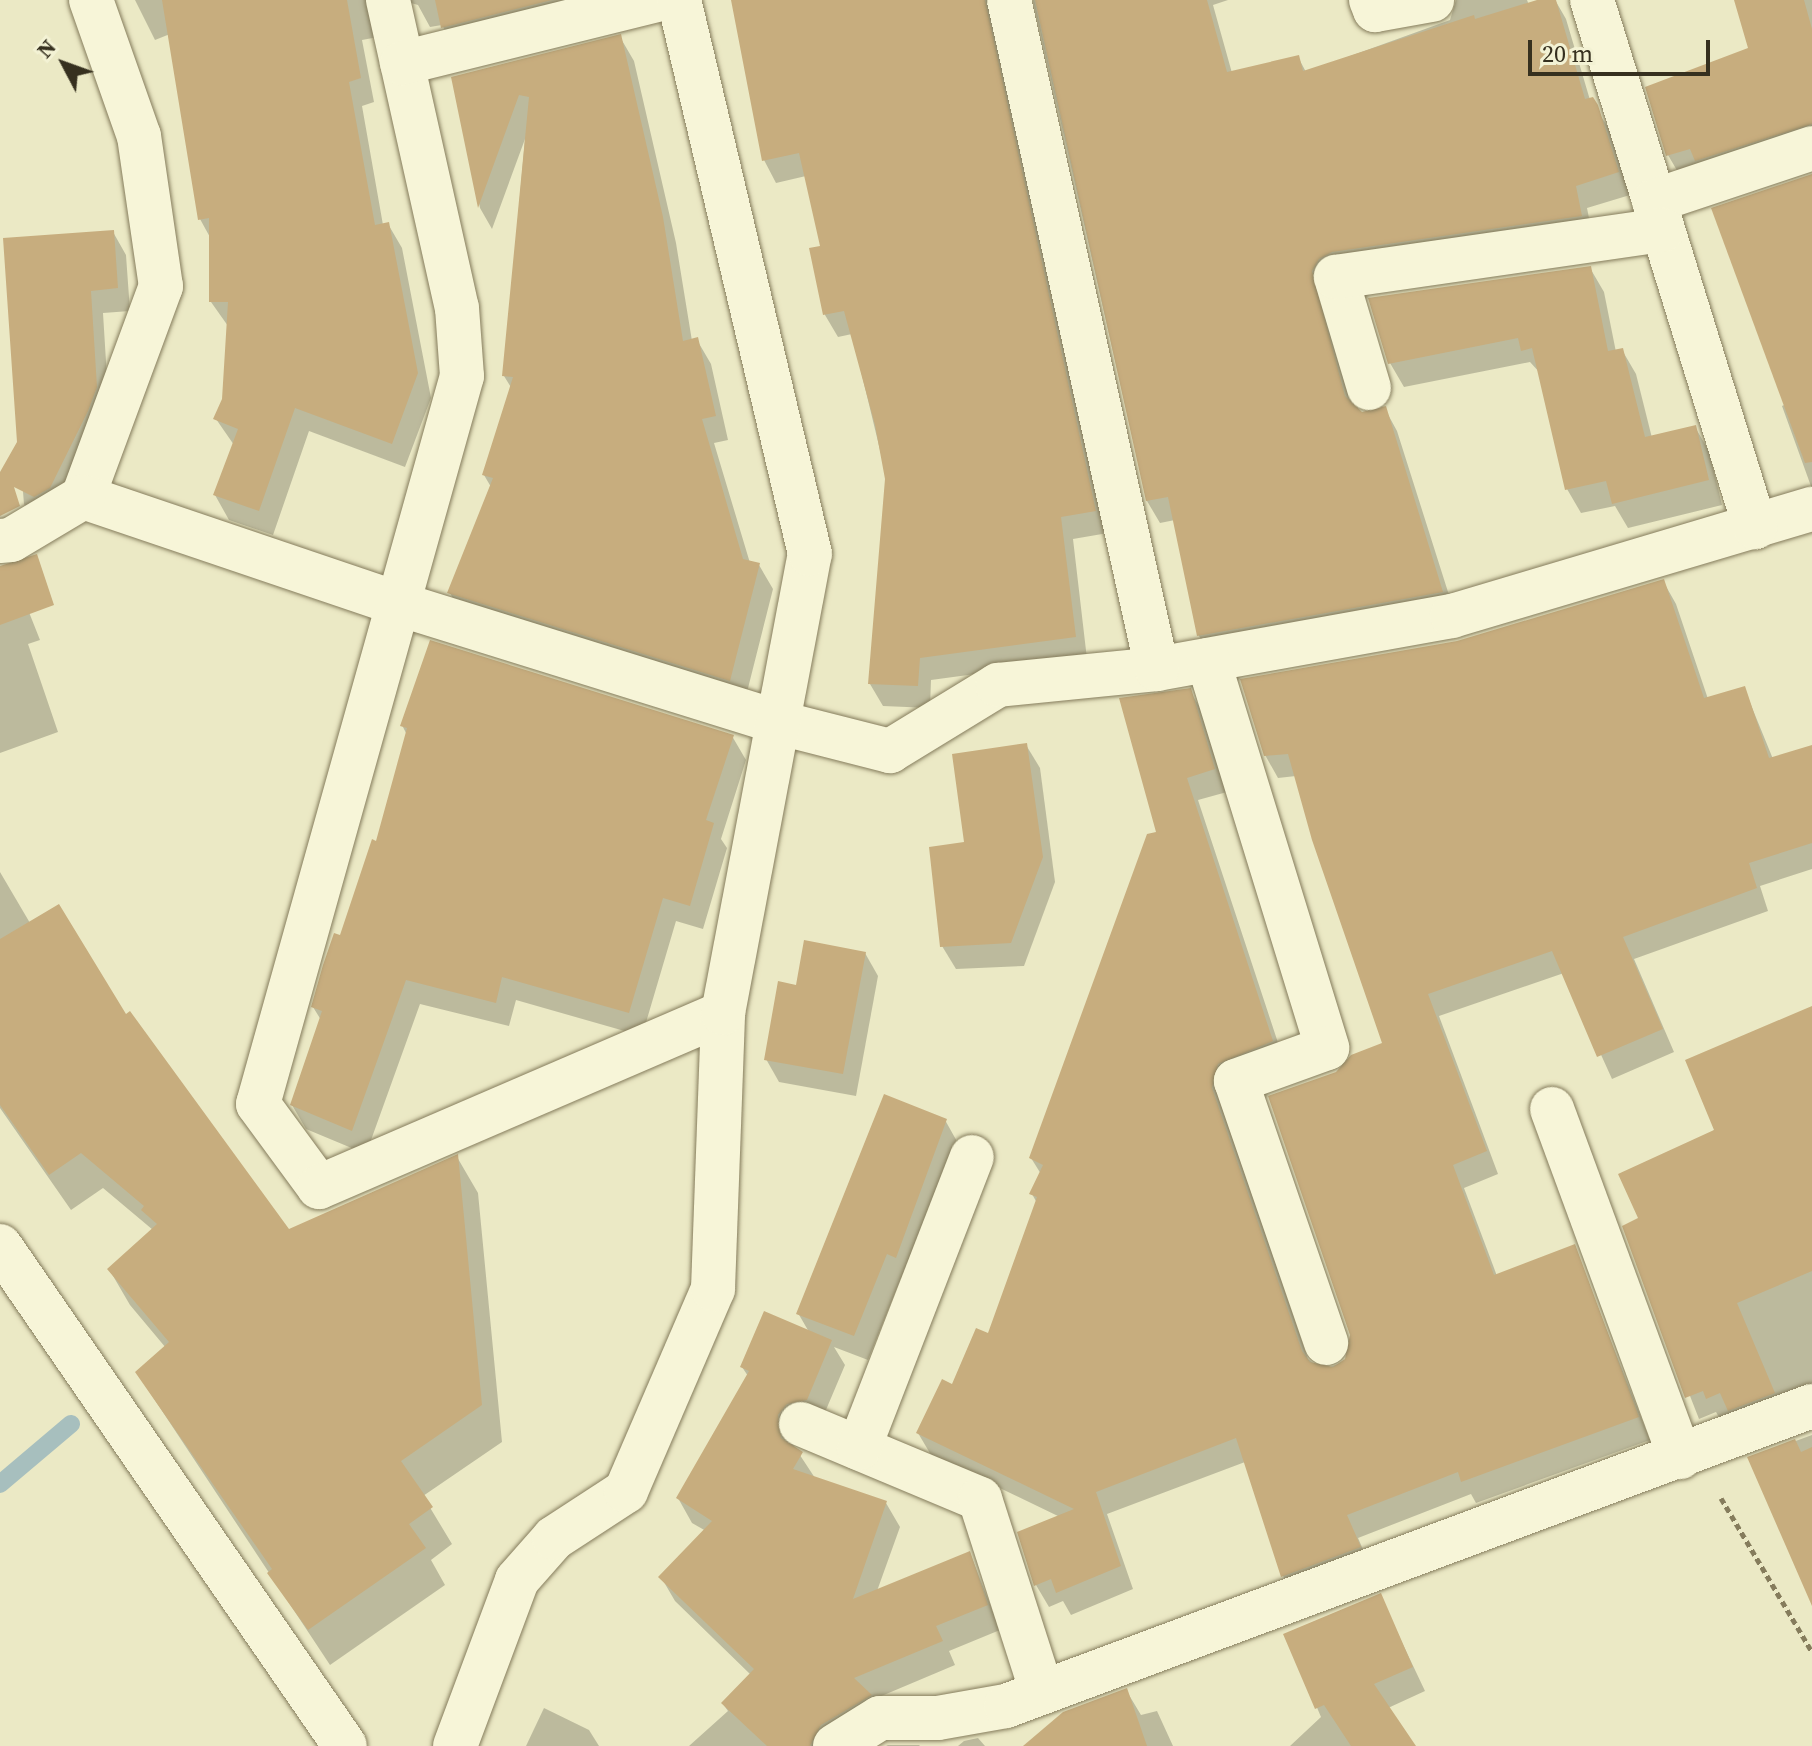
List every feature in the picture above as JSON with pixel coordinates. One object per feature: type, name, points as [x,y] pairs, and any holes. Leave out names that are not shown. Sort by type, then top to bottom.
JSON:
[{"type":"street","points":[[0,541],[11,540],[83,497],[129,384],[161,286],[139,136],[91,0]]},
{"type":"street","points":[[388,0],[457,308],[462,376],[402,605],[258,1104],[319,1187],[723,1013]]},
{"type":"street","points":[[402,63],[656,0]]},
{"type":"street","points":[[455,1746],[517,1580],[554,1538],[626,1491],[713,1289],[723,1013],[810,554],[679,0]]},
{"type":"street","points":[[1009,0],[1157,669]]},
{"type":"street","points":[[1371,0],[1375,10],[1432,0]]},
{"type":"street","points":[[1592,0],[1755,527]]},
{"type":"street","points":[[1369,388],[1336,277],[1659,216],[1812,148]]},
{"type":"street","points":[[83,497],[402,605],[780,723],[890,751],[998,685],[1157,669],[1452,616],[1812,509]]},
{"type":"street","points":[[1208,660],[1327,1048],[1236,1081],[1326,1343]]},
{"type":"street","points":[[1552,1109],[1687,1455]]},
{"type":"street","points":[[859,1448],[972,1157]]},
{"type":"street","points":[[0,1246],[345,1746]]},
{"type":"street","points":[[835,1746],[880,1718],[938,1718],[1006,1706],[1812,1406]]},
{"type":"street","points":[[801,1424],[980,1499],[1042,1692]]},
{"type":"path","points":[[1687,1455],[1812,1652]]},
{"type":"building","points":[[162,0],[347,0],[361,78],[349,82],[375,225],[389,222],[418,373],[392,444],[295,408],[259,511],[213,495],[238,429],[213,419],[222,399],[228,302],[209,302],[209,218],[198,220]]},
{"type":"building","points":[[435,0],[552,0],[441,28]]},
{"type":"building","points":[[731,0],[985,0],[1096,511],[1061,517],[1076,637],[920,658],[918,686],[868,684],[885,479],[875,425],[844,311],[823,315],[809,248],[820,246],[799,153],[762,161]]},
{"type":"building","points":[[1035,0],[1207,0],[1227,72],[1299,55],[1303,71],[1474,15],[1475,19],[1537,0],[1556,0],[1585,99],[1593,97],[1598,105],[1619,172],[1576,186],[1582,216],[1332,252],[1319,259],[1312,271],[1345,396],[1362,412],[1386,406],[1443,592],[1197,636],[1168,497],[1146,501]]},
{"type":"building","points":[[1734,0],[1804,0],[1812,29],[1812,124],[1695,161],[1690,149],[1666,156],[1645,87],[1748,48]]},
{"type":"building","points":[[621,34],[663,217],[683,341],[698,337],[716,416],[702,419],[743,559],[760,563],[730,681],[447,593],[493,478],[482,475],[513,377],[502,376],[529,97],[519,95],[478,208],[451,77]]},
{"type":"building","points":[[1812,174],[1812,462],[1805,463],[1711,208]]},
{"type":"building","points":[[114,230],[118,288],[91,291],[97,387],[88,411],[50,488],[34,497],[14,487],[20,506],[0,516],[0,472],[17,442],[3,238]]},
{"type":"building","points":[[1591,266],[1608,351],[1623,348],[1645,437],[1696,425],[1709,480],[1612,504],[1606,481],[1565,490],[1532,348],[1521,351],[1518,338],[1388,364],[1368,298]]},
{"type":"building","points":[[37,554],[54,605],[0,625],[0,566]]},
{"type":"building","points":[[1664,579],[1704,698],[1745,686],[1769,758],[1812,745],[1812,843],[1749,863],[1757,888],[1623,937],[1663,1029],[1597,1057],[1552,951],[1428,994],[1487,1151],[1453,1165],[1494,1275],[1575,1244],[1639,1417],[1461,1482],[1458,1472],[1347,1515],[1361,1547],[1281,1577],[1236,1438],[1096,1492],[1121,1566],[1056,1593],[1051,1579],[1034,1586],[1017,1532],[1074,1509],[916,1433],[942,1379],[952,1384],[976,1328],[988,1333],[1037,1197],[1029,1194],[1043,1165],[1029,1158],[1147,834],[1156,832],[1119,698],[1191,688],[1215,769],[1187,778],[1273,1041],[1218,1064],[1212,1088],[1302,1351],[1310,1362],[1333,1367],[1345,1359],[1350,1335],[1268,1096],[1336,1072],[1351,1055],[1382,1043],[1312,840],[1288,754],[1264,756],[1240,679],[1457,641]]},
{"type":"building","points":[[430,640],[734,735],[706,820],[714,823],[690,906],[663,898],[629,1013],[502,977],[496,1003],[406,980],[352,1131],[290,1105],[322,1011],[311,1007],[323,965],[334,933],[340,935],[372,839],[376,841],[407,728],[400,726]]},
{"type":"building","points":[[1027,743],[1043,857],[1011,943],[940,947],[929,847],[964,842],[952,754]]},
{"type":"building","points":[[59,904],[126,1014],[130,1011],[289,1229],[458,1154],[482,1405],[401,1461],[433,1507],[409,1524],[426,1548],[308,1630],[267,1573],[272,1569],[135,1372],[169,1342],[107,1269],[157,1224],[141,1210],[144,1206],[81,1153],[49,1175],[0,1105],[0,939]]},
{"type":"building","points":[[804,940],[866,952],[843,1074],[764,1060],[778,981],[796,985]]},
{"type":"building","points":[[1812,1006],[1812,1271],[1737,1303],[1775,1393],[1728,1411],[1720,1393],[1706,1399],[1703,1391],[1685,1398],[1622,1226],[1638,1218],[1618,1174],[1714,1130],[1685,1060]]},
{"type":"building","points":[[884,1094],[947,1119],[896,1258],[887,1254],[854,1336],[796,1314]]},
{"type":"building","points":[[764,1311],[832,1340],[807,1400],[787,1404],[778,1415],[781,1438],[803,1452],[793,1469],[887,1501],[853,1599],[970,1551],[988,1605],[936,1626],[943,1641],[854,1678],[872,1695],[821,1725],[810,1746],[767,1746],[721,1703],[754,1669],[658,1577],[712,1521],[676,1498],[749,1371],[740,1367]]},
{"type":"building","points":[[1795,1439],[1801,1452],[1812,1447],[1812,1606],[1747,1457]]},
{"type":"building","points":[[1381,1593],[1413,1667],[1374,1684],[1416,1746],[1351,1746],[1324,1705],[1315,1709],[1283,1634]]},
{"type":"building","points":[[1127,1688],[1147,1746],[1023,1746],[1063,1712]]},
{"type":"waterway","points":[[0,1484],[71,1424]]}]
